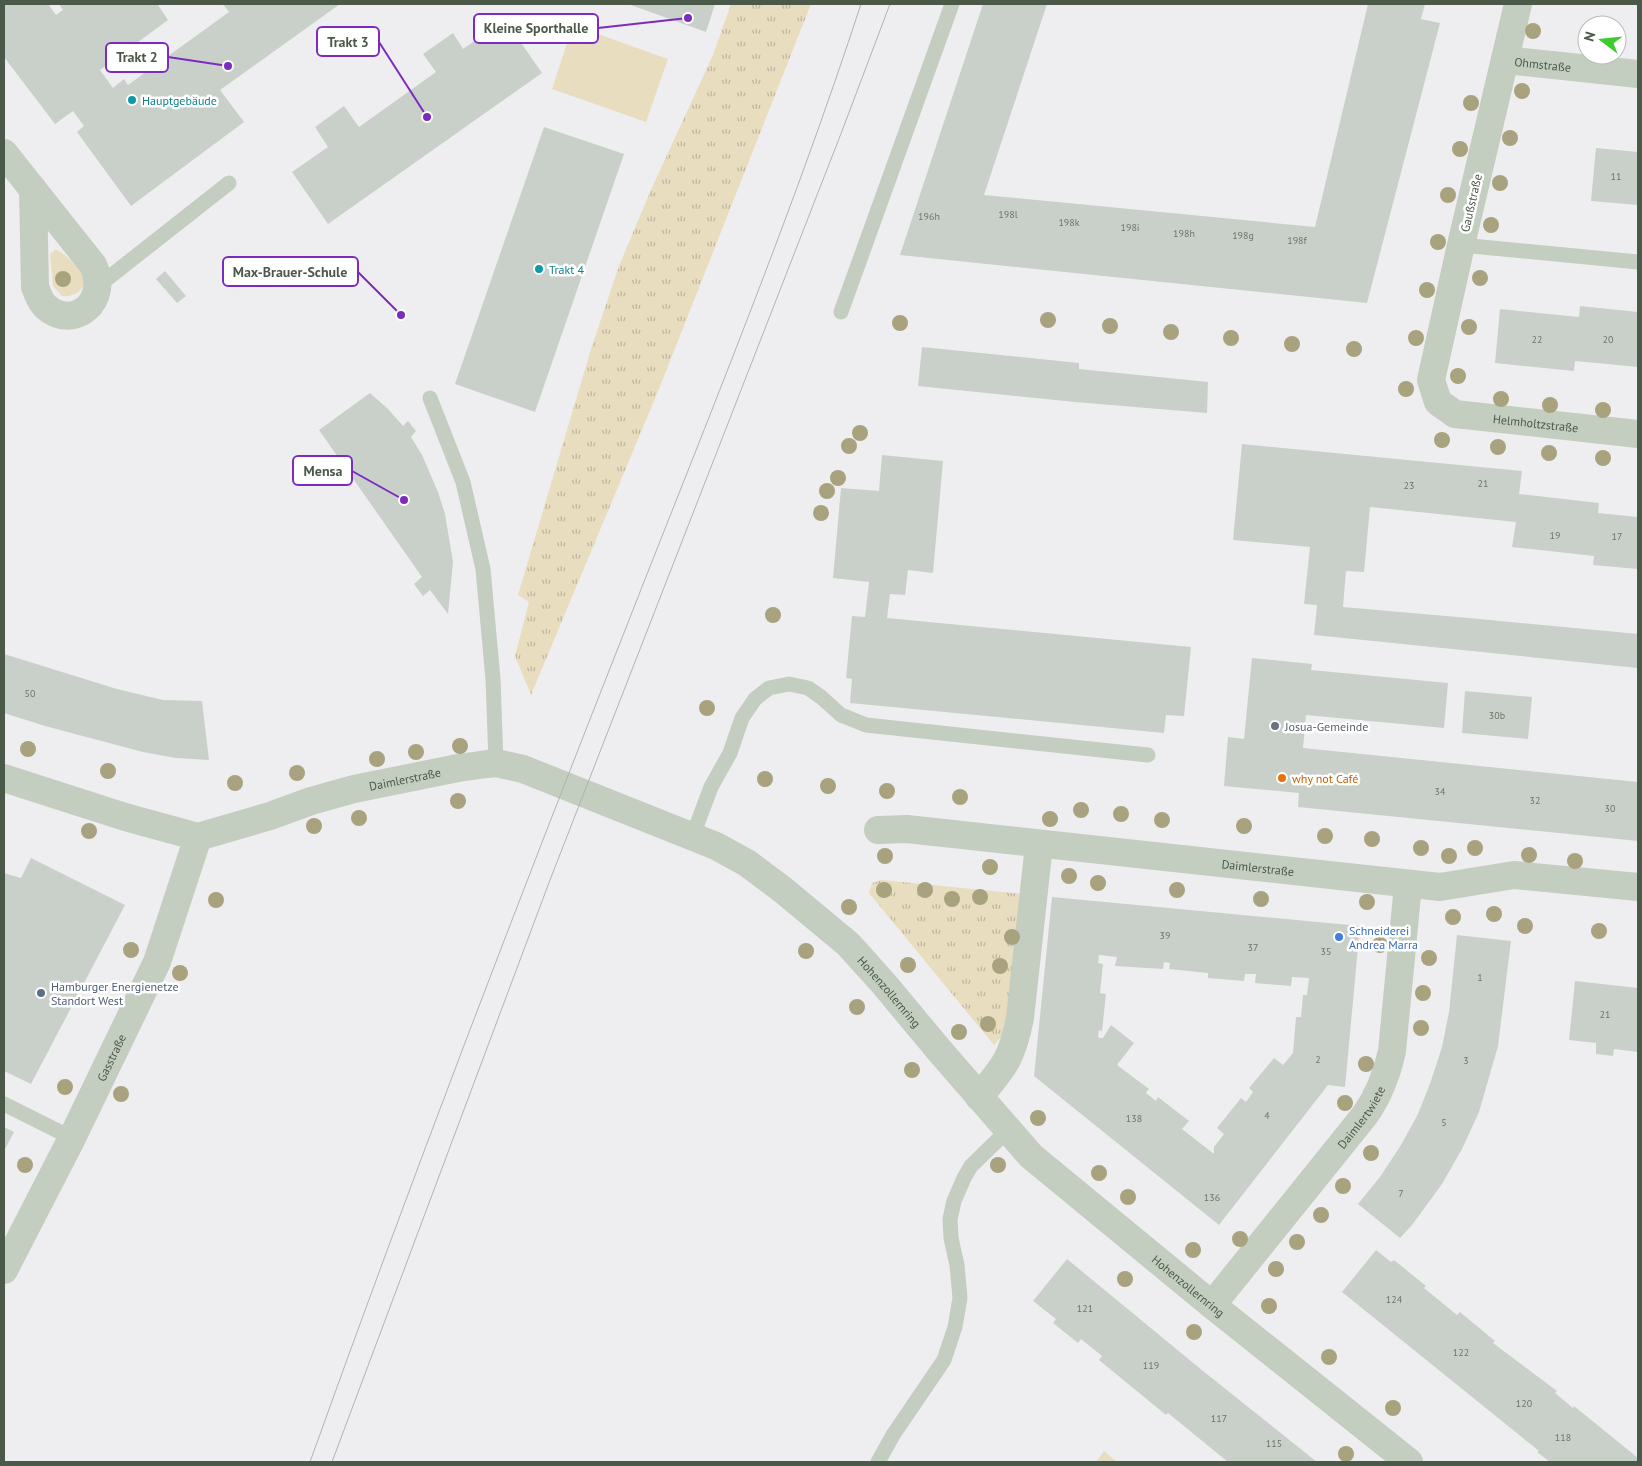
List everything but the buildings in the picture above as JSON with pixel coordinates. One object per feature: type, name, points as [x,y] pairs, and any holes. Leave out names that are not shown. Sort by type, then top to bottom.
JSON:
[{"type":"street","name":"Gaußstraße","points":[[1438,402],[1431,380],[1518,4]]},
{"type":"street","name":"Ohmstraße","points":[[1505,60],[1638,74]]},
{"type":"street","points":[[4,153],[33,189],[92,265],[97,275],[98,286],[95,298],[88,307],[80,312],[69,315],[58,314],[46,307],[39,298],[35,287],[33,189]]},
{"type":"street","name":"Helmholtzstraße","points":[[1438,402],[1455,414],[1638,434]]},
{"type":"street","name":"Daimlerstraße","points":[[198,837],[270,816],[311,801],[354,790],[458,768],[496,763],[523,769],[693,835],[747,863],[790,896]]},
{"type":"street","points":[[4,778],[125,817],[198,837]]},
{"type":"street","name":"Daimlerstraße","points":[[878,830],[907,829],[1440,888],[1514,875],[1638,887]]},
{"type":"street","name":"Gasstraße","points":[[4,1270],[72,1138],[157,962],[198,837]]},
{"type":"street","points":[[979,1096],[1004,1067],[1015,1043],[1020,1018],[1039,845]]},
{"type":"street","name":"Daimlertwiete","points":[[1212,1305],[1365,1115],[1378,1094],[1392,1051],[1408,884]]},
{"type":"street","name":"Hohenzollernring","points":[[790,896],[848,944],[1031,1156],[1212,1305],[1409,1462]]},
{"type":"lane","points":[[841,312],[952,4]]},
{"type":"lane","points":[[98,286],[229,183]]},
{"type":"lane","points":[[1461,245],[1638,262]]},
{"type":"lane","points":[[430,398],[463,482],[483,569],[493,679],[496,763]]},
{"type":"lane","points":[[693,835],[711,786],[730,753],[742,718],[756,699],[769,688],[779,685],[789,684],[808,688],[821,697],[841,716],[866,726],[1148,755]]},
{"type":"lane","points":[[4,1104],[72,1138]]},
{"type":"lane","points":[[878,1462],[893,1435],[944,1360],[955,1327],[960,1298],[957,1265],[951,1238],[950,1219],[954,1201],[971,1166],[1008,1130]]},
{"type":"green space","points":[[731,4],[811,4],[659,389],[531,695],[515,656],[529,602],[518,595],[591,349],[619,266],[650,192],[713,55]]},
{"type":"green space","points":[[573,25],[668,59],[646,122],[552,89]]},
{"type":"green space","points":[[55,250],[70,259],[80,270],[84,278],[83,287],[72,295],[62,296],[53,286],[50,254]]},
{"type":"green space","points":[[882,880],[1023,894],[1005,1033],[994,1045],[869,893],[872,883]]},
{"type":"green space","points":[[1104,1451],[1117,1462],[1096,1462]]},
{"type":"tram line","points":[[310,1462],[426,1145],[506,935],[779,237],[861,4]]},
{"type":"tram line","points":[[332,1462],[550,880],[890,4]]},
{"type":"place","name":"Kleine Sporthalle","points":[[688,18]]},
{"type":"place","name":"Trakt 2","points":[[228,66]]},
{"type":"place","name":"Hauptgebäude","points":[[132,100]]},
{"type":"place","name":"Trakt 3","points":[[427,117]]},
{"type":"place","name":"Trakt 4","points":[[539,269]]},
{"type":"place","name":"Max-Brauer-Schule","points":[[401,315]]},
{"type":"place","name":"Mensa","points":[[404,500]]},
{"type":"place","name":"Josua-Gemeinde","points":[[1275,726]]},
{"type":"place","name":"why not Café","points":[[1282,778]]},
{"type":"place","name":"Schneiderei Andrea Marra","points":[[1339,937]]},
{"type":"place","name":"Hamburger Energienetze Standort West","points":[[41,993]]}]
